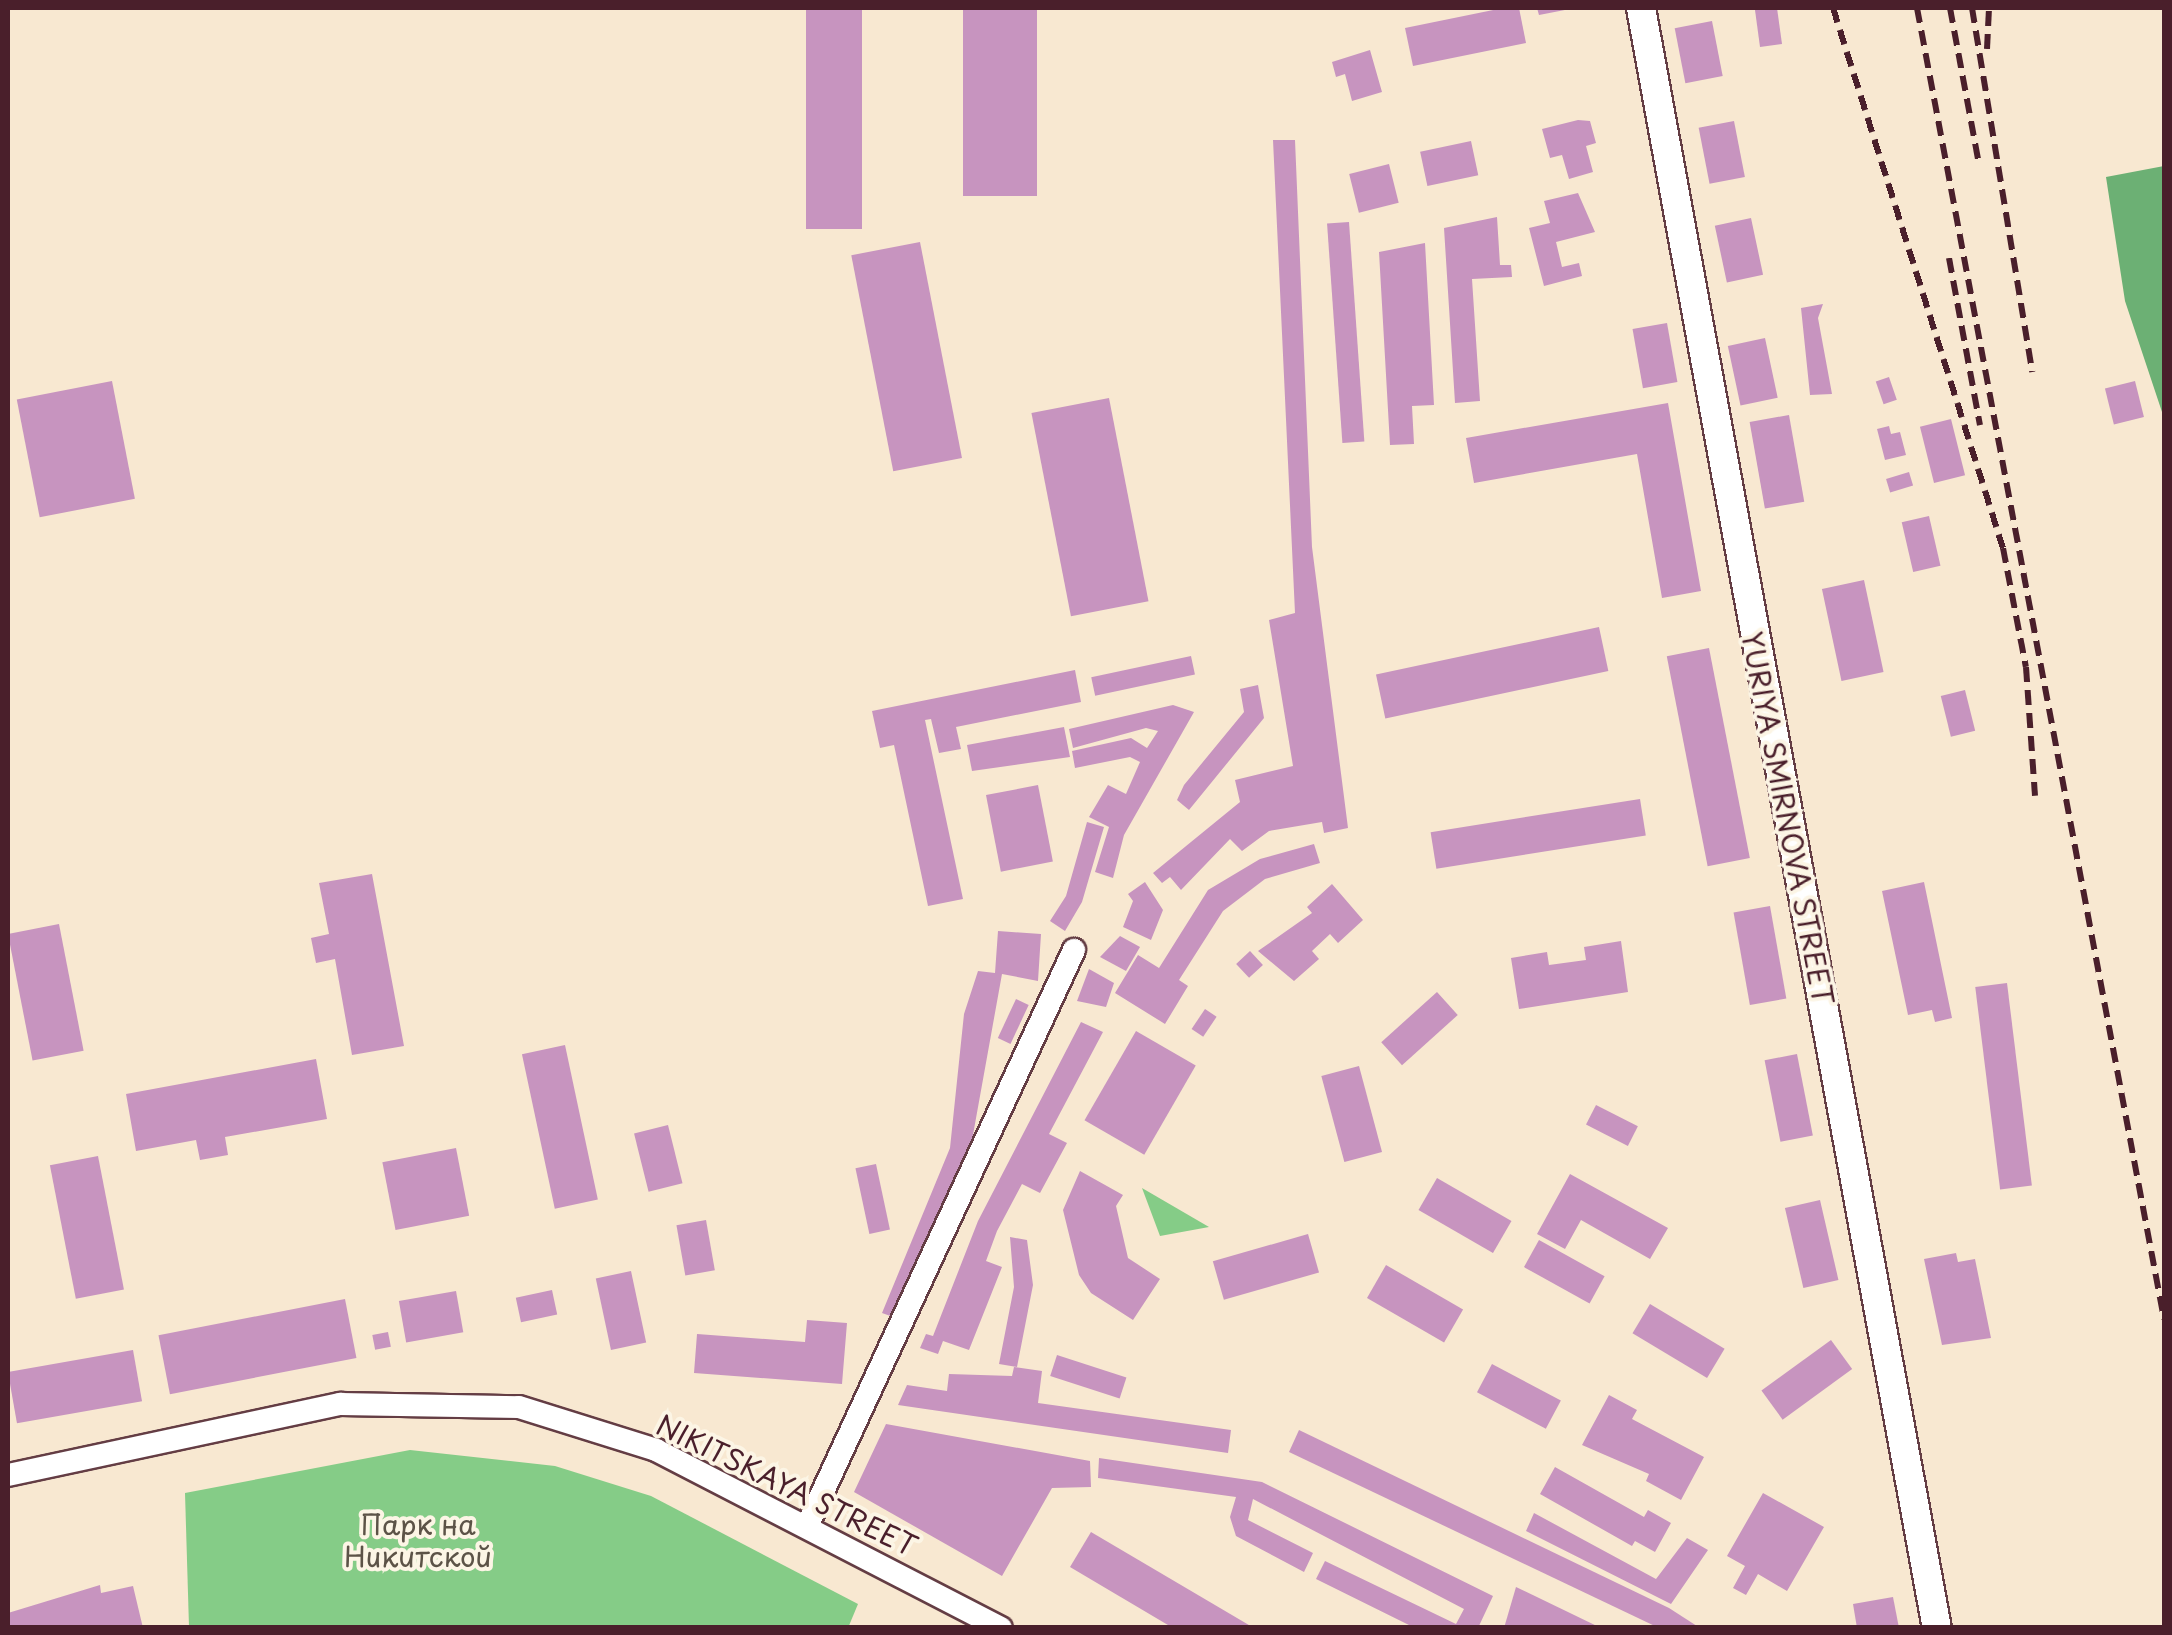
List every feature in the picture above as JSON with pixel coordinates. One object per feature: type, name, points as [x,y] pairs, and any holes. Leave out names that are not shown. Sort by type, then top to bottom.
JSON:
[{"type":"main road","name":"YURIYA SMIRNOVA STREET","points":[[1641,8],[1937,1628]]},
{"type":"street","points":[[807,1526],[1074,950]]},
{"type":"street","name":"NIKITSKAYA STREET","points":[[8,1475],[340,1404],[519,1407],[656,1450],[1001,1628]]},
{"type":"green space","points":[[2164,166],[2164,418],[2125,301],[2106,177]]},
{"type":"green space","points":[[1142,1188],[1209,1227],[1160,1236]]},
{"type":"green space","name":"Парк на Никитской","points":[[410,1450],[555,1466],[651,1496],[858,1604],[848,1628],[189,1627],[185,1493]]},
{"type":"building","points":[[806,8],[862,8],[862,229],[806,229]]},
{"type":"building","points":[[963,8],[1037,8],[1037,196],[963,196]]},
{"type":"building","points":[[1519,8],[1526,43],[1413,66],[1405,28]]},
{"type":"building","points":[[1537,8],[1570,8],[1570,9],[1539,15]]},
{"type":"building","points":[[1777,8],[1782,44],[1760,47],[1755,10]]},
{"type":"building","points":[[1712,21],[1723,76],[1685,83],[1675,28]]},
{"type":"building","points":[[1370,50],[1382,92],[1352,101],[1345,74],[1336,77],[1332,62]]},
{"type":"building","points":[[1590,121],[1596,143],[1586,146],[1593,172],[1569,179],[1562,155],[1550,158],[1542,129]]},
{"type":"building","points":[[1734,121],[1745,177],[1710,184],[1699,128]]},
{"type":"building","points":[[1273,140],[1295,140],[1312,547],[1348,828],[1324,833],[1322,822],[1269,831],[1242,851],[1230,839],[1181,890],[1170,877],[1162,883],[1153,873],[1240,802],[1235,780],[1293,766],[1269,620],[1295,613]]},
{"type":"building","points":[[1471,141],[1478,175],[1427,186],[1420,152]]},
{"type":"building","points":[[1389,164],[1399,203],[1359,213],[1349,174]]},
{"type":"building","points":[[1578,193],[1595,232],[1556,242],[1562,267],[1579,263],[1582,276],[1544,286],[1529,228],[1550,223],[1544,201]]},
{"type":"building","points":[[1497,217],[1500,265],[1511,265],[1512,277],[1472,279],[1480,401],[1455,403],[1444,228]]},
{"type":"building","points":[[1751,218],[1763,275],[1727,282],[1715,226]]},
{"type":"building","points":[[1349,222],[1364,441],[1342,443],[1327,224]]},
{"type":"building","points":[[920,242],[962,458],[893,471],[851,255]]},
{"type":"building","points":[[1425,243],[1434,405],[1412,406],[1414,444],[1390,445],[1379,252]]},
{"type":"building","points":[[1823,304],[1818,318],[1832,394],[1810,395],[1801,308]]},
{"type":"building","points":[[1667,323],[1677,382],[1643,388],[1633,329]]},
{"type":"building","points":[[1765,338],[1778,398],[1741,406],[1728,346]]},
{"type":"building","points":[[1889,377],[1897,400],[1884,404],[1876,382]]},
{"type":"building","points":[[112,381],[135,499],[40,517],[17,400]]},
{"type":"building","points":[[2135,381],[2144,417],[2114,424],[2105,388]]},
{"type":"building","points":[[1109,398],[1148,601],[1071,616],[1031,413]]},
{"type":"building","points":[[1668,403],[1701,591],[1662,598],[1637,454],[1474,483],[1466,438]]},
{"type":"building","points":[[1789,415],[1804,502],[1765,509],[1750,422]]},
{"type":"building","points":[[1951,419],[1965,475],[1934,483],[1920,427]]},
{"type":"building","points":[[1889,426],[1891,434],[1900,432],[1906,455],[1885,460],[1877,429]]},
{"type":"building","points":[[1909,472],[1913,485],[1890,492],[1886,479]]},
{"type":"building","points":[[1929,516],[1940,566],[1913,572],[1902,522]]},
{"type":"building","points":[[1864,580],[1884,672],[1841,681],[1822,589]]},
{"type":"building","points":[[1599,627],[1608,671],[1385,718],[1376,674]]},
{"type":"building","points":[[1709,648],[1750,858],[1708,866],[1667,656]]},
{"type":"building","points":[[1191,656],[1195,675],[1095,696],[1091,677]]},
{"type":"building","points":[[1075,670],[1081,702],[956,727],[961,749],[939,753],[931,719],[925,720],[963,899],[928,906],[894,745],[880,748],[872,711]]},
{"type":"building","points":[[1258,685],[1264,718],[1189,810],[1177,800],[1184,785],[1244,712],[1240,689]]},
{"type":"building","points":[[1965,690],[1975,731],[1951,737],[1941,696]]},
{"type":"building","points":[[1173,705],[1194,712],[1124,835],[1113,878],[1095,872],[1109,827],[1089,817],[1108,785],[1126,794],[1140,762],[1130,757],[1075,768],[1072,751],[1131,738],[1147,748],[1158,731],[1146,728],[1073,748],[1069,729]]},
{"type":"building","points":[[1064,727],[1070,757],[972,771],[967,745]]},
{"type":"building","points":[[1038,785],[1053,862],[1001,872],[986,795]]},
{"type":"building","points":[[1640,799],[1646,836],[1436,869],[1431,832]]},
{"type":"building","points":[[1087,822],[1104,827],[1082,902],[1065,931],[1050,921],[1066,896]]},
{"type":"building","points":[[1314,844],[1320,863],[1265,879],[1223,911],[1179,980],[1188,986],[1165,1024],[1115,993],[1138,955],[1159,968],[1208,890],[1260,859]]},
{"type":"building","points":[[372,874],[404,1046],[352,1055],[335,959],[316,963],[311,938],[329,934],[319,883]]},
{"type":"building","points":[[1145,882],[1163,910],[1151,940],[1123,927],[1133,901],[1128,894]]},
{"type":"building","points":[[1924,882],[1952,1018],[1935,1022],[1932,1010],[1908,1015],[1882,891]]},
{"type":"building","points":[[1332,884],[1363,920],[1338,943],[1330,934],[1312,951],[1319,959],[1294,981],[1258,951],[1312,913],[1307,907]]},
{"type":"building","points":[[1770,906],[1786,999],[1750,1005],[1734,912]]},
{"type":"building","points":[[59,924],[84,1051],[33,1061],[8,934]]},
{"type":"building","points":[[998,931],[1041,934],[1038,981],[1002,974],[971,1146],[896,1318],[882,1313],[950,1148],[964,1014],[978,971],[995,973]]},
{"type":"building","points":[[1120,936],[1140,947],[1126,971],[1100,957]]},
{"type":"building","points":[[1621,941],[1628,992],[1519,1009],[1511,958],[1547,952],[1549,965],[1586,960],[1584,947]]},
{"type":"building","points":[[1250,951],[1263,965],[1249,978],[1236,964]]},
{"type":"building","points":[[1089,969],[1114,983],[1106,1007],[1077,1001]]},
{"type":"building","points":[[2007,983],[2032,1185],[2000,1189],[1975,987]]},
{"type":"building","points":[[1437,992],[1458,1015],[1402,1065],[1381,1042]]},
{"type":"building","points":[[1016,999],[1029,1005],[1011,1044],[998,1038]]},
{"type":"building","points":[[1205,1009],[1217,1017],[1203,1037],[1192,1029]]},
{"type":"building","points":[[1081,1022],[1103,1032],[1049,1134],[1067,1143],[1040,1193],[1022,1184],[997,1231],[986,1261],[1002,1267],[969,1350],[943,1341],[938,1354],[920,1348],[926,1334],[933,1336],[978,1221]]},
{"type":"building","points":[[1136,1031],[1196,1066],[1144,1155],[1084,1120]]},
{"type":"building","points":[[565,1045],[598,1200],[555,1209],[522,1054]]},
{"type":"building","points":[[1797,1054],[1813,1135],[1780,1142],[1765,1060]]},
{"type":"building","points":[[316,1059],[327,1119],[225,1137],[228,1155],[200,1160],[196,1140],[136,1151],[126,1094]]},
{"type":"building","points":[[1359,1066],[1382,1152],[1344,1162],[1321,1076]]},
{"type":"building","points":[[1596,1105],[1638,1126],[1628,1146],[1586,1125]]},
{"type":"building","points":[[668,1125],[683,1183],[649,1192],[634,1133]]},
{"type":"building","points":[[456,1148],[469,1216],[396,1230],[382,1162]]},
{"type":"building","points":[[98,1156],[124,1290],[76,1299],[50,1165]]},
{"type":"building","points":[[876,1164],[890,1230],[869,1234],[855,1168]]},
{"type":"building","points":[[1080,1171],[1123,1195],[1116,1206],[1128,1258],[1160,1279],[1133,1320],[1091,1293],[1079,1275],[1063,1210]]},
{"type":"building","points":[[1570,1174],[1668,1228],[1650,1259],[1581,1220],[1565,1249],[1537,1234]]},
{"type":"building","points":[[1437,1178],[1511,1221],[1493,1253],[1418,1210]]},
{"type":"building","points":[[1820,1200],[1838,1280],[1803,1288],[1785,1208]]},
{"type":"building","points":[[706,1220],[715,1270],[685,1275],[676,1225]]},
{"type":"building","points":[[1308,1234],[1319,1272],[1224,1300],[1213,1261]]},
{"type":"building","points":[[1010,1237],[1027,1240],[1033,1285],[1017,1367],[999,1364],[1014,1287]]},
{"type":"building","points":[[1539,1240],[1605,1276],[1590,1303],[1524,1267]]},
{"type":"building","points":[[1956,1253],[1958,1262],[1975,1259],[1991,1338],[1942,1345],[1924,1259]]},
{"type":"building","points":[[1386,1265],[1463,1310],[1444,1342],[1367,1298]]},
{"type":"building","points":[[631,1271],[646,1342],[611,1350],[596,1278]]},
{"type":"building","points":[[552,1290],[557,1314],[521,1322],[516,1298]]},
{"type":"building","points":[[456,1291],[463,1332],[406,1342],[399,1301]]},
{"type":"building","points":[[345,1299],[356,1358],[170,1394],[158,1335]]},
{"type":"building","points":[[1650,1304],[1725,1349],[1707,1378],[1632,1333]]},
{"type":"building","points":[[807,1320],[847,1323],[842,1384],[694,1373],[697,1334],[805,1342]]},
{"type":"building","points":[[388,1332],[391,1347],[375,1350],[372,1335]]},
{"type":"building","points":[[1831,1340],[1852,1369],[1783,1420],[1761,1391]]},
{"type":"building","points":[[133,1350],[142,1401],[17,1423],[8,1372]]},
{"type":"building","points":[[1057,1355],[1126,1378],[1120,1398],[1050,1376]]},
{"type":"building","points":[[1492,1364],[1561,1401],[1546,1429],[1477,1392]]},
{"type":"building","points":[[1014,1367],[1042,1371],[1038,1403],[1231,1430],[1228,1453],[898,1405],[907,1385],[947,1391],[949,1374],[1012,1376]]},
{"type":"building","points":[[1609,1395],[1637,1410],[1632,1419],[1704,1457],[1681,1500],[1646,1481],[1649,1474],[1582,1445]]},
{"type":"building","points":[[886,1424],[1090,1461],[1091,1487],[1052,1488],[1002,1576],[854,1492]]},
{"type":"building","points":[[1299,1430],[1669,1608],[1700,1628],[1659,1628],[1289,1452]]},
{"type":"building","points":[[1099,1458],[1262,1482],[1493,1596],[1478,1628],[1415,1628],[1316,1579],[1325,1561],[1456,1624],[1464,1609],[1253,1499],[1248,1520],[1313,1553],[1304,1572],[1236,1536],[1230,1517],[1236,1497],[1098,1478]]},
{"type":"building","points":[[1555,1467],[1644,1517],[1648,1510],[1671,1523],[1655,1552],[1635,1541],[1632,1546],[1540,1494]]},
{"type":"building","points":[[1763,1493],[1824,1527],[1787,1591],[1758,1574],[1746,1595],[1733,1588],[1745,1566],[1727,1556]]},
{"type":"building","points":[[1534,1513],[1656,1579],[1687,1538],[1708,1550],[1671,1604],[1526,1531]]},
{"type":"building","points":[[1091,1532],[1254,1628],[1173,1628],[1070,1567]]},
{"type":"building","points":[[100,1585],[101,1593],[133,1586],[143,1628],[8,1628],[8,1613]]},
{"type":"building","points":[[1516,1587],[1601,1628],[1504,1628]]},
{"type":"building","points":[[1893,1597],[1899,1628],[1857,1628],[1853,1604]]},
{"type":"railway","points":[[1833,8],[2003,548],[2026,667],[2035,796]]},
{"type":"railway","points":[[1917,8],[2164,1319]]},
{"type":"railway","points":[[1950,8],[1979,165]]},
{"type":"railway","points":[[1972,8],[2032,372]]},
{"type":"railway","points":[[1987,49],[1989,8]]},
{"type":"railway","points":[[1949,258],[1980,425]]}]
